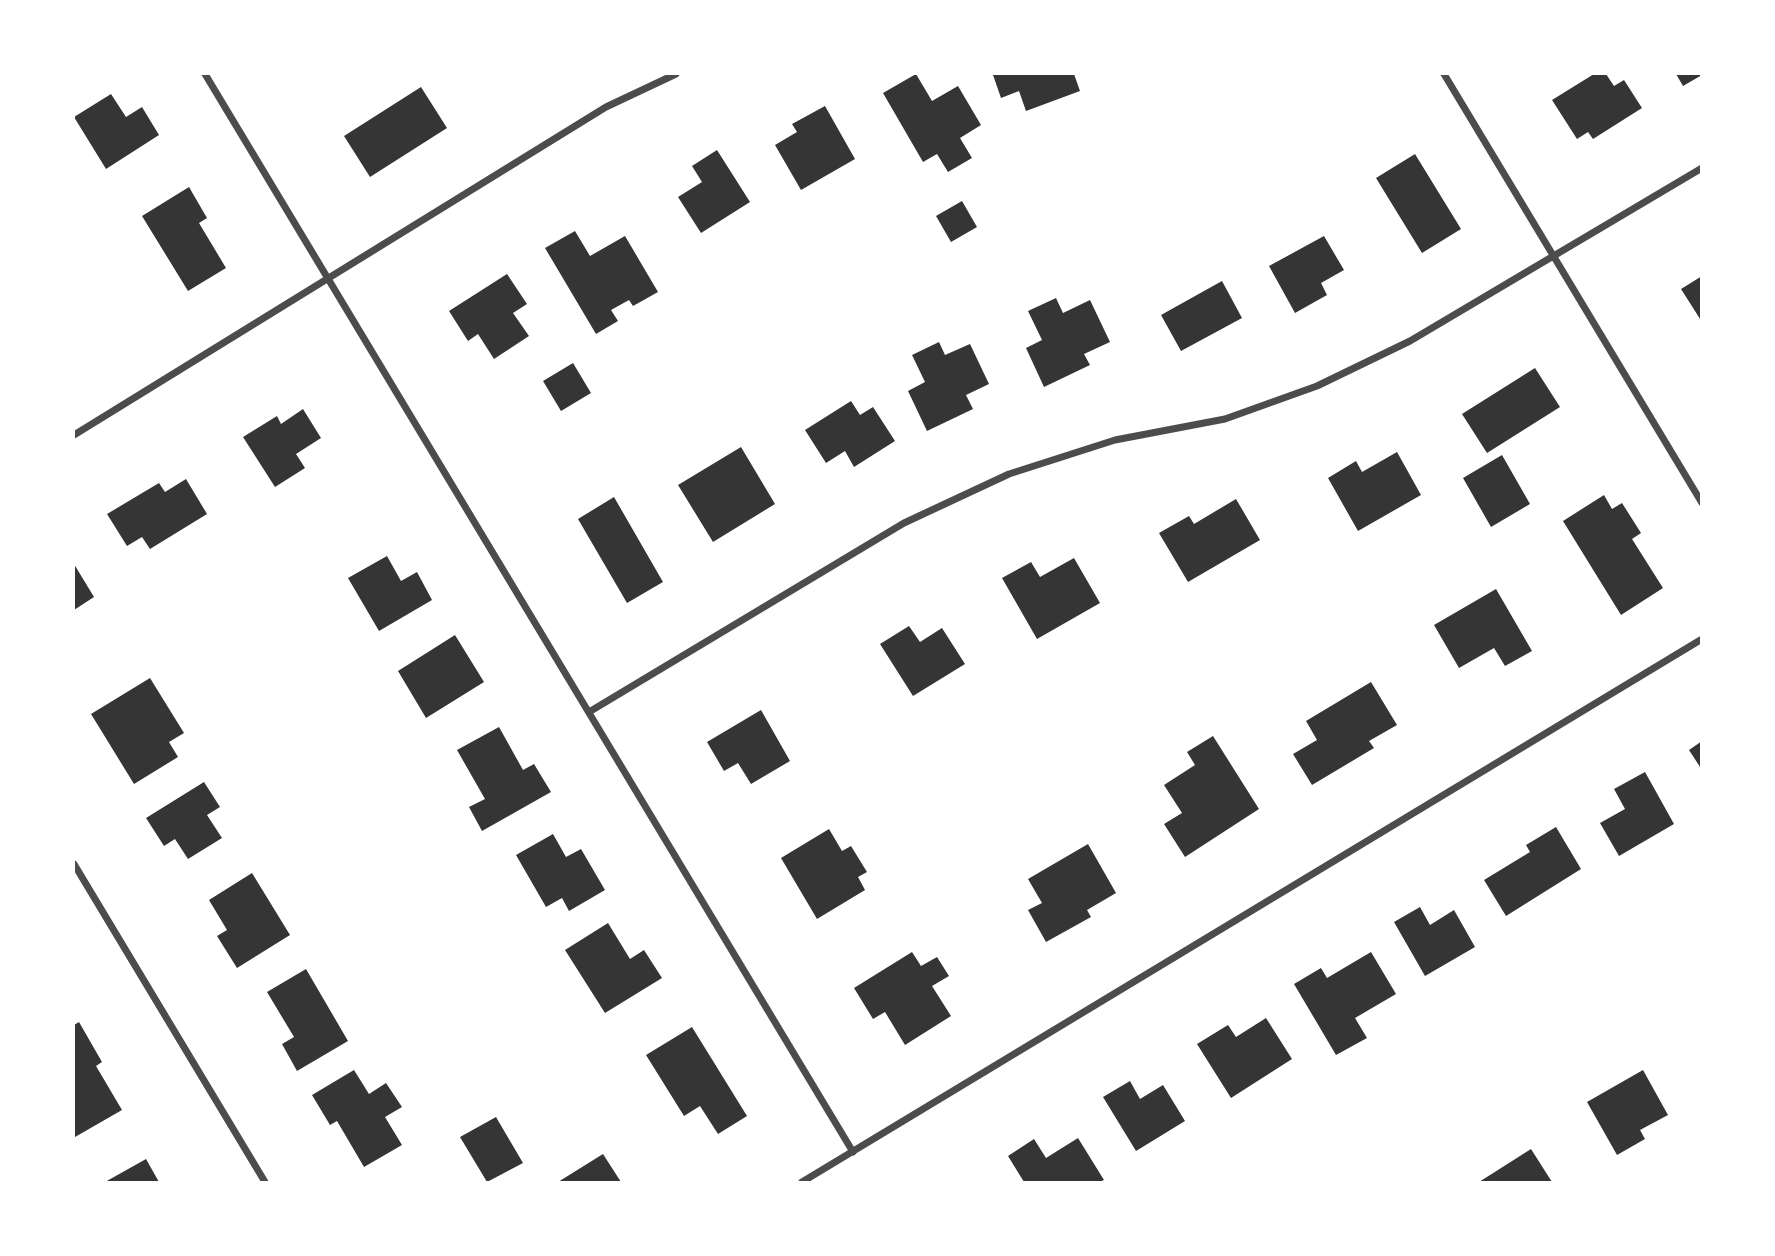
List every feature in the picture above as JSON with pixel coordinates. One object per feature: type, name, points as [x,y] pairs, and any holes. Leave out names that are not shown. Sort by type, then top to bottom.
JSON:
[{"type":"street","points":[[205,74],[853,1152]]},
{"type":"street","points":[[74,435],[606,107],[676,74]]},
{"type":"street","points":[[1444,74],[1702,503]]},
{"type":"street","points":[[589,712],[904,523],[1009,474],[1115,440],[1225,419],[1317,386],[1410,341],[1702,168]]},
{"type":"street","points":[[802,1182],[1702,639]]},
{"type":"street","points":[[74,864],[265,1182]]},
{"type":"building","points":[[916,74],[932,101],[958,86],[981,125],[960,138],[972,158],[948,172],[937,154],[923,162],[883,93]]},
{"type":"building","points":[[1074,74],[1080,91],[1026,111],[1019,91],[1001,98],[993,75]]},
{"type":"building","points":[[1594,74],[1606,74],[1614,86],[1624,80],[1642,108],[1593,139],[1588,132],[1577,139],[1552,100]]},
{"type":"building","points":[[1676,74],[1702,74],[1702,75],[1683,86]]},
{"type":"building","points":[[421,87],[447,128],[370,177],[344,136]]},
{"type":"building","points":[[111,94],[126,117],[142,107],[159,135],[106,169],[74,117]]},
{"type":"building","points":[[825,106],[855,159],[801,190],[775,145],[797,132],[792,124]]},
{"type":"building","points":[[717,150],[750,202],[701,233],[678,197],[702,182],[692,166]]},
{"type":"building","points":[[1415,154],[1461,229],[1422,253],[1376,178]]},
{"type":"building","points":[[189,187],[207,218],[199,223],[226,268],[188,291],[142,216]]},
{"type":"building","points":[[962,201],[977,227],[951,242],[936,216]]},
{"type":"building","points":[[575,231],[590,256],[625,236],[658,292],[633,306],[629,300],[611,310],[618,321],[596,334],[545,248]]},
{"type":"building","points":[[1324,236],[1344,270],[1321,283],[1327,295],[1295,313],[1269,266]]},
{"type":"building","points":[[507,274],[527,304],[513,313],[529,336],[494,359],[478,334],[468,341],[449,311]]},
{"type":"building","points":[[1702,276],[1702,322],[1681,289]]},
{"type":"building","points":[[1222,281],[1242,318],[1181,351],[1161,315]]},
{"type":"building","points":[[1056,298],[1063,313],[1090,300],[1110,342],[1084,354],[1090,365],[1044,387],[1026,348],[1042,340],[1028,311]]},
{"type":"building","points":[[939,342],[945,355],[970,344],[989,384],[966,395],[973,409],[927,431],[908,391],[925,382],[912,355]]},
{"type":"building","points":[[573,363],[591,393],[561,411],[543,381]]},
{"type":"building","points":[[1535,368],[1560,407],[1487,453],[1462,414]]},
{"type":"building","points":[[851,401],[860,415],[873,407],[895,441],[854,467],[845,451],[826,463],[805,430]]},
{"type":"building","points":[[303,409],[321,438],[296,454],[305,468],[275,487],[243,437],[277,416],[281,424]]},
{"type":"building","points":[[741,447],[775,504],[713,542],[678,485]]},
{"type":"building","points":[[1397,452],[1421,495],[1358,531],[1328,478],[1356,461],[1362,472]]},
{"type":"building","points":[[1502,455],[1530,504],[1491,527],[1463,478]]},
{"type":"building","points":[[186,479],[207,514],[150,549],[142,537],[127,546],[107,514],[159,483],[165,492]]},
{"type":"building","points":[[1604,495],[1612,509],[1622,503],[1641,533],[1632,539],[1663,588],[1621,615],[1563,521]]},
{"type":"building","points":[[614,497],[663,582],[627,603],[578,519]]},
{"type":"building","points":[[1236,499],[1260,540],[1188,582],[1159,533],[1189,516],[1194,524]]},
{"type":"building","points":[[387,556],[401,581],[417,572],[432,600],[379,631],[348,578]]},
{"type":"building","points":[[1074,558],[1100,603],[1037,639],[1002,578],[1031,562],[1040,577]]},
{"type":"building","points":[[74,564],[94,597],[74,610]]},
{"type":"building","points":[[1496,589],[1532,651],[1505,666],[1494,648],[1459,668],[1434,625]]},
{"type":"building","points":[[909,626],[920,642],[942,628],[965,664],[913,696],[880,644]]},
{"type":"building","points":[[455,635],[484,682],[426,718],[398,671]]},
{"type":"building","points":[[150,678],[184,733],[169,742],[178,757],[134,784],[91,714]]},
{"type":"building","points":[[1371,682],[1397,725],[1369,741],[1374,748],[1312,785],[1293,754],[1317,740],[1306,721]]},
{"type":"building","points":[[761,710],[790,761],[751,784],[738,763],[724,771],[707,742]]},
{"type":"building","points":[[499,727],[523,770],[534,764],[551,792],[482,831],[469,807],[485,799],[457,750]]},
{"type":"building","points":[[1213,736],[1259,809],[1185,857],[1164,824],[1182,813],[1164,785],[1195,765],[1187,752]]},
{"type":"building","points":[[1702,741],[1702,770],[1689,750]]},
{"type":"building","points":[[1645,772],[1674,824],[1619,856],[1600,823],[1625,809],[1614,789]]},
{"type":"building","points":[[204,782],[220,807],[207,815],[222,838],[188,859],[175,839],[164,846],[146,818]]},
{"type":"building","points":[[1556,827],[1581,869],[1506,916],[1484,880],[1530,852],[1526,845]]},
{"type":"building","points":[[829,829],[842,851],[851,846],[867,872],[858,877],[865,890],[817,919],[781,858]]},
{"type":"building","points":[[553,834],[566,857],[581,849],[605,890],[569,911],[562,898],[546,907],[516,855]]},
{"type":"building","points":[[1088,844],[1116,893],[1087,910],[1091,917],[1046,942],[1028,910],[1042,903],[1028,879]]},
{"type":"building","points":[[252,873],[290,935],[237,968],[217,936],[227,930],[209,900]]},
{"type":"building","points":[[1420,907],[1430,925],[1454,910],[1475,947],[1425,976],[1394,922]]},
{"type":"building","points":[[608,923],[630,959],[644,950],[662,978],[605,1013],[565,950]]},
{"type":"building","points":[[912,952],[921,966],[937,957],[949,976],[932,986],[951,1016],[905,1045],[885,1012],[873,1019],[854,988]]},
{"type":"building","points":[[1371,952],[1396,994],[1355,1018],[1367,1038],[1336,1055],[1294,984],[1321,968],[1327,978]]},
{"type":"building","points":[[306,969],[348,1041],[297,1071],[282,1044],[294,1037],[267,992]]},
{"type":"building","points":[[1266,1018],[1292,1059],[1231,1098],[1197,1044],[1228,1025],[1236,1037]]},
{"type":"building","points":[[79,1022],[102,1062],[96,1066],[122,1110],[75,1137],[74,1025]]},
{"type":"building","points":[[692,1027],[747,1116],[718,1134],[700,1106],[684,1116],[646,1055]]},
{"type":"building","points":[[354,1070],[369,1094],[386,1083],[402,1107],[385,1117],[402,1145],[364,1167],[337,1121],[330,1125],[312,1095]]},
{"type":"building","points":[[1643,1070],[1668,1115],[1640,1130],[1645,1139],[1617,1155],[1587,1102]]},
{"type":"building","points":[[1130,1081],[1140,1099],[1163,1085],[1185,1121],[1136,1151],[1103,1097]]},
{"type":"building","points":[[496,1117],[523,1163],[487,1182],[460,1137]]},
{"type":"building","points":[[1078,1138],[1104,1180],[1024,1182],[1008,1156],[1034,1139],[1046,1158]]},
{"type":"building","points":[[1531,1149],[1552,1182],[1479,1182]]},
{"type":"building","points":[[603,1154],[621,1182],[558,1182]]},
{"type":"building","points":[[146,1159],[159,1182],[105,1182]]}]
